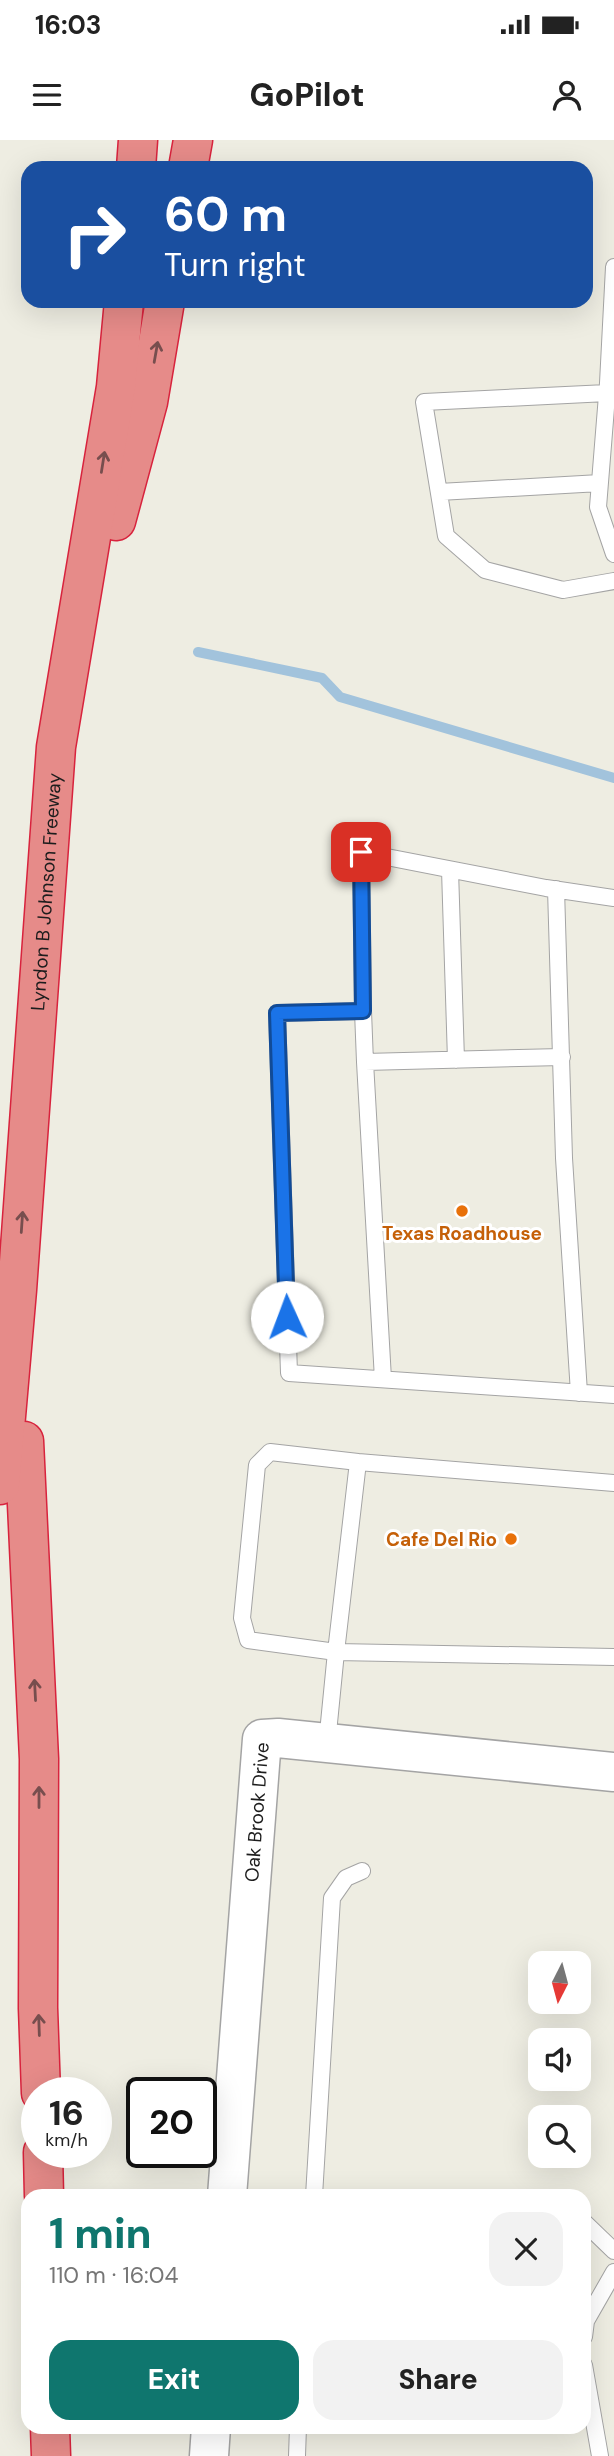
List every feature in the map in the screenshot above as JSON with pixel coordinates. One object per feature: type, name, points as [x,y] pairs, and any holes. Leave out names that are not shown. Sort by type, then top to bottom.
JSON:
[{"type":"highway","points":[[136,161],[138,140]]},
{"type":"highway","points":[[189,161],[193,140]]},
{"type":"highway","name":"Lyndon B Johnson Freeway","points":[[0,1485],[17,1290],[56,747],[116,387],[123,308]]},
{"type":"highway","points":[[56,747],[148,402],[164,308]]},
{"type":"highway","points":[[17,1290],[39,1759],[38,2008],[40,2077]]},
{"type":"highway","points":[[43,2168],[44,2189]]},
{"type":"highway","points":[[50,2434],[51,2456]]},
{"type":"street","name":"Oak Brook Drive","points":[[228,2189],[262,1739],[278,1738],[614,1772]]},
{"type":"street","points":[[209,2456],[211,2434]]},
{"type":"lane","points":[[614,267],[598,507],[614,554]]},
{"type":"lane","points":[[607,393],[424,402],[446,536],[485,570],[563,590],[614,581]]},
{"type":"lane","points":[[439,492],[600,483]]},
{"type":"lane","points":[[383,1379],[365,1062],[361,852],[614,898]]},
{"type":"lane","points":[[450,870],[456,1060]]},
{"type":"lane","points":[[556,889],[564,1158],[579,1393]]},
{"type":"lane","points":[[363,1011],[277,1013],[289,1373],[614,1395]]},
{"type":"lane","points":[[365,1062],[562,1057]]},
{"type":"lane","points":[[614,1483],[270,1452],[257,1465],[242,1618],[248,1640],[336,1652],[614,1657]]},
{"type":"lane","points":[[327,1743],[358,1461]]},
{"type":"lane","points":[[314,2189],[332,1898],[346,1878],[362,1871]]},
{"type":"lane","points":[[591,2229],[614,2251]]},
{"type":"lane","points":[[591,2312],[614,2272]]},
{"type":"lane","points":[[591,2405],[600,2456]]},
{"type":"lane","points":[[297,2456],[298,2434]]},
{"type":"waterway","points":[[198,652],[322,678],[340,697],[614,778]]},
{"type":"place","name":"Texas Roadhouse","points":[[462,1211]]},
{"type":"place","name":"Cafe Del Rio","points":[[511,1539]]},
{"type":"route","points":[[287,1317],[277,1013],[363,1011],[361,852]]}]
